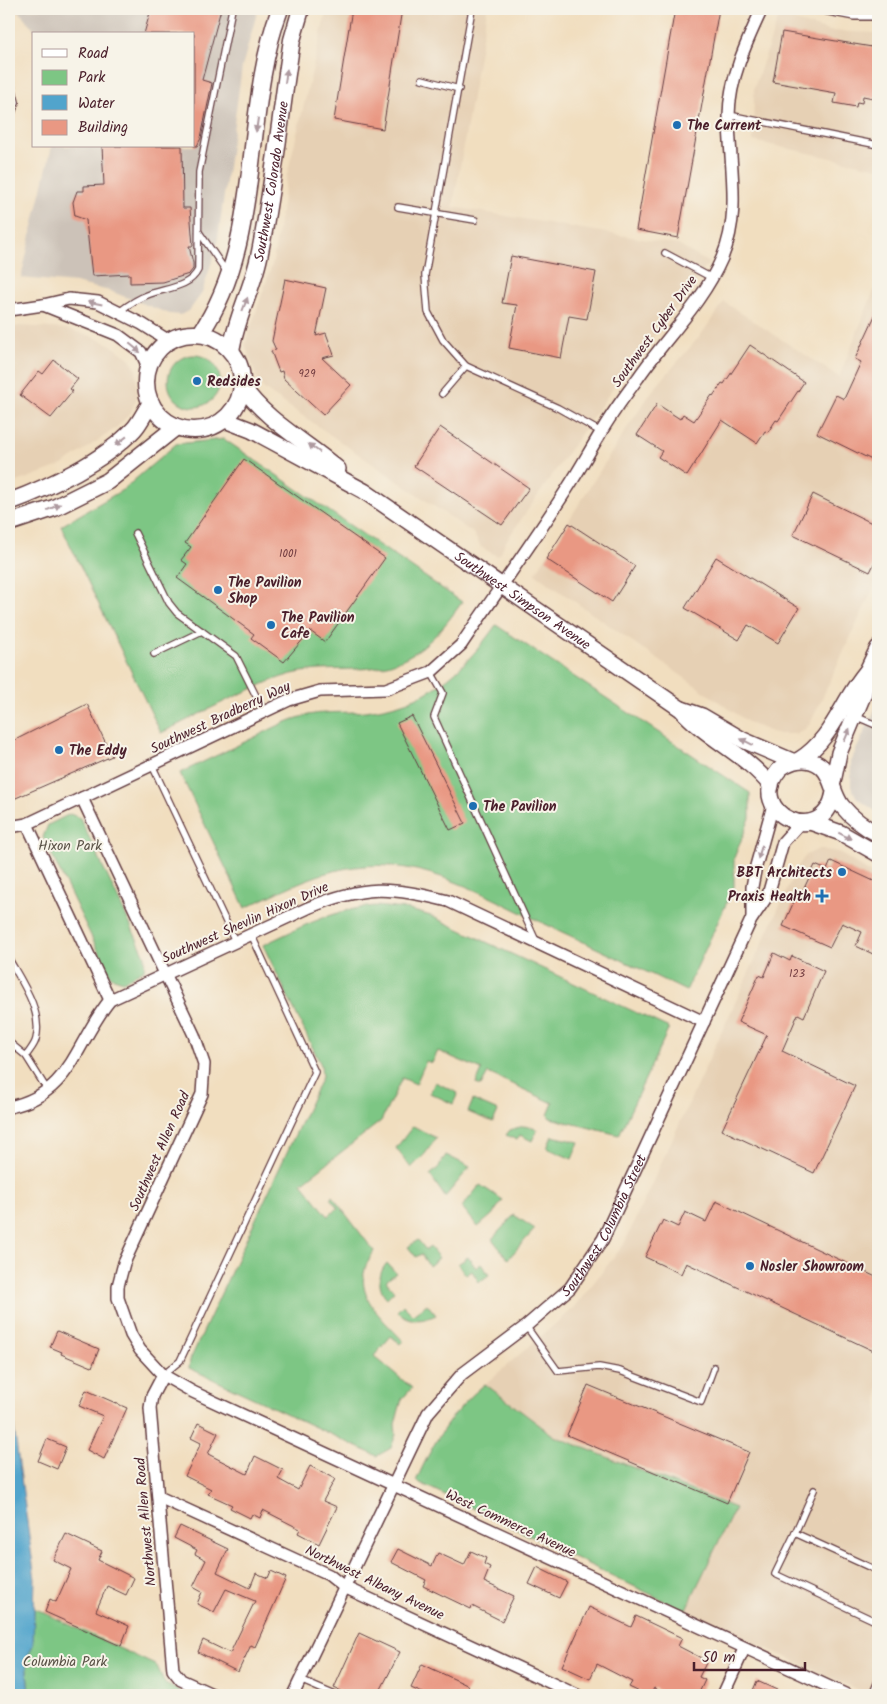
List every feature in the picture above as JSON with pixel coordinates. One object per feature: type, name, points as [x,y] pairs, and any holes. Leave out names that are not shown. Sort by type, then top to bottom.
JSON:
[{"type":"main road","name":"Southwest Colorado Avenue","points":[[200,334],[216,310],[230,276],[245,206],[265,70],[280,9]]},
{"type":"main road","name":"Southwest Colorado Avenue","points":[[231,351],[233,335],[260,253],[292,40],[301,9]]},
{"type":"main road","points":[[200,334],[217,340],[231,351],[241,368],[243,387],[237,406],[225,420],[210,428],[193,430],[176,427],[161,417],[151,403],[147,391],[148,367],[156,352],[169,341],[184,335],[200,334]]},
{"type":"main road","points":[[9,502],[74,472],[106,452],[136,427],[151,403]]},
{"type":"main road","points":[[9,523],[54,508],[108,481],[176,427]]},
{"type":"street","name":"Southwest Cyber Drive","points":[[500,586],[568,488],[600,432],[644,369],[700,299],[712,278],[730,235],[734,209],[729,115],[736,77],[746,43],[762,9]]},
{"type":"street","points":[[828,9],[854,14],[878,14]]},
{"type":"street","points":[[9,310],[69,299],[98,302],[169,341]]},
{"type":"street","points":[[43,305],[118,335],[141,352],[148,367]]},
{"type":"street","name":"Southwest Simpson Avenue","points":[[243,387],[262,411],[318,451],[364,492]]},
{"type":"street","name":"Southwest Simpson Avenue","points":[[225,420],[251,430],[364,492],[681,709],[695,725],[754,768],[771,786]]},
{"type":"street","name":"Southwest Bradberry Way","points":[[9,827],[27,824],[288,700],[320,691],[386,689],[431,672],[461,645],[500,586]]},
{"type":"street","points":[[878,648],[867,671],[853,687],[826,737],[812,752],[782,768],[771,786],[772,805],[789,820],[805,822],[841,834],[878,854]]},
{"type":"street","points":[[805,822],[827,811],[839,753],[864,693],[867,671]]},
{"type":"street","name":"Southwest Simpson Avenue","points":[[681,709],[702,716],[742,740],[796,761]]},
{"type":"street","points":[[796,761],[811,761],[820,766],[852,817],[878,834]]},
{"type":"street","name":"Southwest Allen Road","points":[[82,798],[194,1035],[204,1064],[202,1094],[124,1263],[118,1286],[124,1317],[131,1334],[140,1350],[163,1375]]},
{"type":"street","name":"Southwest Columbia Street","points":[[752,920],[752,887],[772,805]]},
{"type":"street","name":"Southwest Columbia Street","points":[[293,1695],[416,1434],[443,1393],[479,1360],[526,1326],[570,1288],[603,1239],[752,920],[768,895],[783,842],[805,822]]},
{"type":"street","points":[[27,824],[110,1000]]},
{"type":"street","name":"Southwest Shevlin Hixon Drive","points":[[9,1107],[29,1103],[48,1091],[61,1078],[97,1016],[110,1000],[250,934],[338,896],[372,890],[410,891],[448,901],[704,1022]]},
{"type":"street","name":"West Commerce Avenue","points":[[163,1375],[193,1392],[394,1484],[744,1649],[847,1695]]},
{"type":"street","name":"Northwest Allen Road","points":[[163,1375],[152,1396],[150,1408],[173,1670],[181,1680],[214,1695]]},
{"type":"street","name":"Northwest Albany Avenue","points":[[159,1497],[330,1575],[344,1587],[577,1695]]},
{"type":"street","points":[[723,1695],[744,1649]]},
{"type":"lane","points":[[119,312],[131,302],[149,294],[191,280],[198,270],[199,172],[232,9]]},
{"type":"lane","points":[[472,9],[425,275],[428,312],[443,340],[466,366],[558,408],[600,432]]},
{"type":"lane","points":[[9,75],[16,102],[9,121]]},
{"type":"lane","points":[[422,79],[459,89]]},
{"type":"lane","points":[[729,115],[878,145]]},
{"type":"lane","points":[[398,207],[475,220]]},
{"type":"lane","points":[[199,232],[230,276]]},
{"type":"lane","points":[[665,253],[712,278]]},
{"type":"lane","points":[[442,394],[466,366]]},
{"type":"lane","points":[[135,532],[169,603],[177,614],[236,656],[264,712]]},
{"type":"lane","points":[[154,654],[202,631]]},
{"type":"lane","points":[[431,672],[443,693],[434,717],[537,943]]},
{"type":"lane","points":[[855,716],[878,726]]},
{"type":"lane","points":[[152,765],[235,942]]},
{"type":"lane","points":[[163,1375],[180,1361],[314,1072],[312,1062],[250,934]]},
{"type":"lane","points":[[9,959],[29,994],[37,1025],[36,1041],[26,1056]]},
{"type":"lane","points":[[9,1042],[26,1056],[48,1091]]},
{"type":"lane","points":[[526,1326],[558,1371],[599,1367],[620,1371],[701,1402],[714,1367]]},
{"type":"lane","points":[[814,1490],[775,1574],[873,1620]]},
{"type":"lane","points":[[795,1533],[878,1571]]},
{"type":"lane","points":[[300,1680],[335,1695]]},
{"type":"lane","points":[[872,1695],[878,1681]]},
{"type":"shaded area","points":[[17,9],[258,9],[242,67],[217,245],[202,293],[189,311],[180,315],[170,314],[110,291],[75,283],[21,278],[52,148],[195,148],[195,32],[36,32]]},
{"type":"shaded area","points":[[327,9],[487,9],[453,207],[678,245],[709,263],[678,306],[620,378],[504,544],[501,553],[497,556],[481,547],[473,533],[264,389],[257,379],[245,344],[273,262],[286,179]]},
{"type":"shaded area","points":[[779,16],[829,31],[878,33],[878,168],[753,141],[754,88]]},
{"type":"shaded area","points":[[878,217],[878,578],[810,724],[796,734],[777,734],[751,724],[535,574],[653,390],[700,336],[724,302],[839,377],[877,283]]},
{"type":"shaded area","points":[[20,326],[66,329],[91,336],[111,345],[130,359],[136,369],[137,397],[131,412],[116,428],[62,465],[9,485],[9,328]]},
{"type":"shaded area","points":[[878,703],[878,813],[857,798],[851,787],[851,761]]},
{"type":"shaded area","points":[[819,849],[838,852],[878,878],[878,1695],[869,1695],[685,1611],[735,1508],[554,1436],[485,1384],[574,1308],[624,1244],[798,866],[806,855]]},
{"type":"green space","points":[[194,355],[204,357],[212,363],[218,371],[220,381],[218,391],[212,399],[204,405],[194,407],[184,405],[176,399],[170,391],[168,381],[170,371],[176,363],[184,357]]},
{"type":"green space","points":[[224,439],[462,602],[430,640],[406,658],[392,664],[376,667],[311,671],[282,677],[236,696],[161,733],[61,526],[124,489],[176,444]]},
{"type":"green space","name":"The Pavilion","points":[[496,625],[750,793],[750,818],[734,858],[734,887],[686,991],[477,891],[429,873],[405,868],[380,865],[355,867],[326,873],[298,883],[245,908],[180,773],[295,719],[325,713],[365,711],[407,702],[441,684],[456,672]]},
{"type":"green space","name":"Hixon Park","points":[[70,814],[80,818],[145,956],[144,970],[123,981],[111,977],[43,837],[48,825]]},
{"type":"green space","points":[[376,906],[406,909],[431,916],[669,1028],[619,1135],[550,1118],[548,1115],[553,1103],[488,1073],[481,1086],[476,1084],[482,1070],[438,1051],[432,1063],[426,1061],[416,1084],[402,1078],[381,1121],[302,1183],[328,1216],[338,1208],[330,1198],[332,1196],[374,1251],[365,1269],[363,1280],[365,1290],[374,1309],[403,1341],[400,1344],[391,1336],[374,1356],[412,1388],[402,1399],[395,1424],[396,1434],[391,1448],[377,1456],[189,1368],[190,1360],[322,1077],[321,1065],[263,945],[332,915]]},
{"type":"green space","points":[[435,1082],[458,1093],[453,1104],[430,1093]]},
{"type":"green space","points":[[473,1100],[498,1111],[493,1122],[468,1112]]},
{"type":"green space","points":[[413,1126],[436,1138],[425,1154],[411,1168],[396,1148]]},
{"type":"green space","points":[[523,1126],[537,1130],[532,1141],[520,1135],[517,1140],[506,1135],[510,1130]]},
{"type":"green space","points":[[552,1136],[579,1142],[572,1159],[547,1148]]},
{"type":"green space","points":[[446,1155],[470,1167],[445,1197],[430,1175],[439,1167]]},
{"type":"green space","points":[[480,1185],[503,1200],[492,1215],[478,1227],[462,1207]]},
{"type":"green space","points":[[514,1215],[535,1229],[508,1259],[492,1239]]},
{"type":"green space","points":[[418,1240],[426,1250],[430,1247],[439,1258],[429,1266],[421,1254],[416,1257],[408,1247]]},
{"type":"green space","points":[[468,1257],[476,1268],[481,1264],[489,1275],[479,1282],[472,1271],[466,1275],[458,1264]]},
{"type":"green space","points":[[387,1263],[396,1273],[386,1281],[394,1291],[387,1298],[380,1285],[380,1276]]},
{"type":"green space","points":[[427,1304],[436,1315],[416,1320],[406,1317],[397,1311],[403,1305],[413,1315]]},
{"type":"green space","points":[[485,1384],[554,1436],[735,1508],[685,1611],[416,1481],[444,1428],[462,1405]]},
{"type":"green space","name":"Columbia Park","points":[[34,1608],[157,1666],[165,1684],[187,1695],[29,1695],[26,1660],[33,1645]]},
{"type":"water","points":[[9,1391],[35,1579],[33,1645],[26,1660],[29,1695],[9,1695]]},
{"type":"building","points":[[151,9],[221,9],[202,80],[212,83],[201,138],[197,146],[195,146],[195,32],[145,32]]},
{"type":"building","points":[[352,9],[402,9],[383,129],[334,120]]},
{"type":"building","name":"The Current","points":[[675,9],[719,9],[678,238],[636,230]]},
{"type":"building","points":[[782,32],[878,48],[878,99],[863,96],[862,103],[857,102],[856,107],[834,103],[836,93],[773,82]]},
{"type":"building","points":[[102,148],[182,148],[183,208],[190,208],[193,246],[189,246],[193,269],[189,274],[163,282],[130,283],[130,274],[92,276],[86,220],[75,216],[73,202],[77,191],[84,191],[84,186],[104,185]]},
{"type":"building","points":[[511,256],[596,272],[587,319],[569,316],[561,358],[509,348],[517,305],[502,303]]},
{"type":"building","points":[[285,279],[326,288],[316,336],[326,333],[334,355],[322,358],[351,385],[323,415],[284,379],[282,371],[279,372],[271,351],[276,350],[272,341]]},
{"type":"building","points":[[878,309],[878,463],[817,433],[836,395],[844,399],[861,362],[855,359]]},
{"type":"building","points":[[750,345],[804,382],[778,421],[776,420],[768,432],[765,431],[757,443],[722,420],[687,476],[658,457],[662,451],[637,435],[657,404],[680,419],[683,414],[694,421],[712,395],[722,383],[724,384]]},
{"type":"building","points":[[54,360],[78,379],[70,389],[73,391],[51,418],[20,395],[39,371],[43,374]]},
{"type":"building","points":[[440,427],[529,488],[502,525],[414,466]]},
{"type":"building","points":[[244,459],[385,558],[325,642],[310,631],[284,662],[251,638],[254,634],[177,578],[187,564],[181,560],[191,547],[185,543]]},
{"type":"building","points":[[813,494],[878,526],[878,556],[870,572],[793,535]]},
{"type":"building","points":[[569,523],[635,566],[612,602],[546,559]]},
{"type":"building","points":[[716,557],[799,608],[778,643],[748,625],[739,640],[685,608]]},
{"type":"building","name":"The Eddy","points":[[87,704],[112,756],[9,801],[9,743]]},
{"type":"building","points":[[412,716],[465,823],[450,830],[397,723]]},
{"type":"building","points":[[831,861],[878,883],[878,942],[873,954],[856,946],[862,932],[842,923],[830,947],[783,926],[796,897],[799,899],[815,865],[827,870]]},
{"type":"building","points":[[774,953],[790,961],[792,956],[824,971],[804,1017],[798,1014],[782,1051],[855,1086],[814,1173],[722,1130],[767,1035],[738,1022],[759,975],[764,977]]},
{"type":"building","points":[[716,1201],[878,1278],[878,1353],[686,1263],[681,1274],[645,1257],[663,1220],[678,1227],[685,1212],[706,1222]]},
{"type":"building","points":[[57,1331],[99,1349],[92,1367],[61,1354],[62,1352],[50,1347]]},
{"type":"building","points":[[588,1385],[749,1452],[727,1503],[567,1435]]},
{"type":"building","points":[[86,1390],[127,1408],[104,1459],[87,1450],[103,1416],[79,1406]]},
{"type":"building","points":[[198,1423],[218,1433],[208,1454],[247,1474],[255,1456],[283,1470],[278,1479],[298,1490],[310,1466],[335,1479],[323,1501],[337,1507],[319,1544],[298,1533],[300,1529],[263,1510],[260,1518],[252,1514],[250,1518],[230,1508],[232,1505],[208,1494],[211,1489],[185,1476],[201,1443],[191,1438]]},
{"type":"building","points":[[47,1439],[66,1447],[57,1469],[38,1461]]},
{"type":"building","points":[[180,1526],[228,1549],[217,1572],[250,1588],[256,1573],[268,1578],[271,1571],[286,1578],[255,1647],[251,1645],[238,1672],[198,1652],[203,1640],[230,1653],[255,1601],[226,1589],[214,1612],[197,1604],[202,1592],[193,1587],[206,1560],[195,1554],[197,1550],[174,1538]]},
{"type":"building","points":[[66,1534],[102,1551],[98,1560],[134,1578],[126,1595],[107,1586],[96,1611],[129,1626],[121,1646],[45,1612],[50,1599],[56,1602],[71,1569],[53,1560]]},
{"type":"building","points":[[398,1549],[432,1566],[438,1553],[464,1565],[471,1551],[486,1558],[484,1564],[490,1567],[484,1582],[514,1596],[502,1621],[472,1606],[471,1609],[423,1586],[426,1580],[391,1562]]},
{"type":"building","points":[[537,1567],[567,1582],[559,1598],[529,1584]]},
{"type":"building","points":[[589,1607],[631,1627],[636,1616],[682,1638],[678,1646],[707,1661],[699,1677],[705,1680],[698,1695],[668,1695],[654,1688],[650,1695],[646,1695],[629,1687],[632,1682],[597,1664],[590,1679],[562,1666]]},
{"type":"building","points":[[359,1633],[400,1652],[378,1695],[349,1695],[334,1688]]},
{"type":"building","points":[[422,1664],[469,1686],[465,1695],[427,1695],[411,1688]]},
{"type":"building","points":[[757,1681],[788,1695],[751,1695]]},
{"type":"place","name":"The Current","points":[[677,125]]},
{"type":"place","name":"Redsides","points":[[197,381]]},
{"type":"place","name":"The Pavilion Shop","points":[[218,590]]},
{"type":"place","name":"The Pavilion Cafe","points":[[271,625]]},
{"type":"place","name":"The Eddy","points":[[59,750]]},
{"type":"place","name":"The Pavilion","points":[[473,806]]},
{"type":"place","name":"BBT Architects","points":[[842,872]]},
{"type":"place","name":"Praxis Health","points":[[822,896]]},
{"type":"place","name":"Nosler Showroom","points":[[750,1266]]}]
